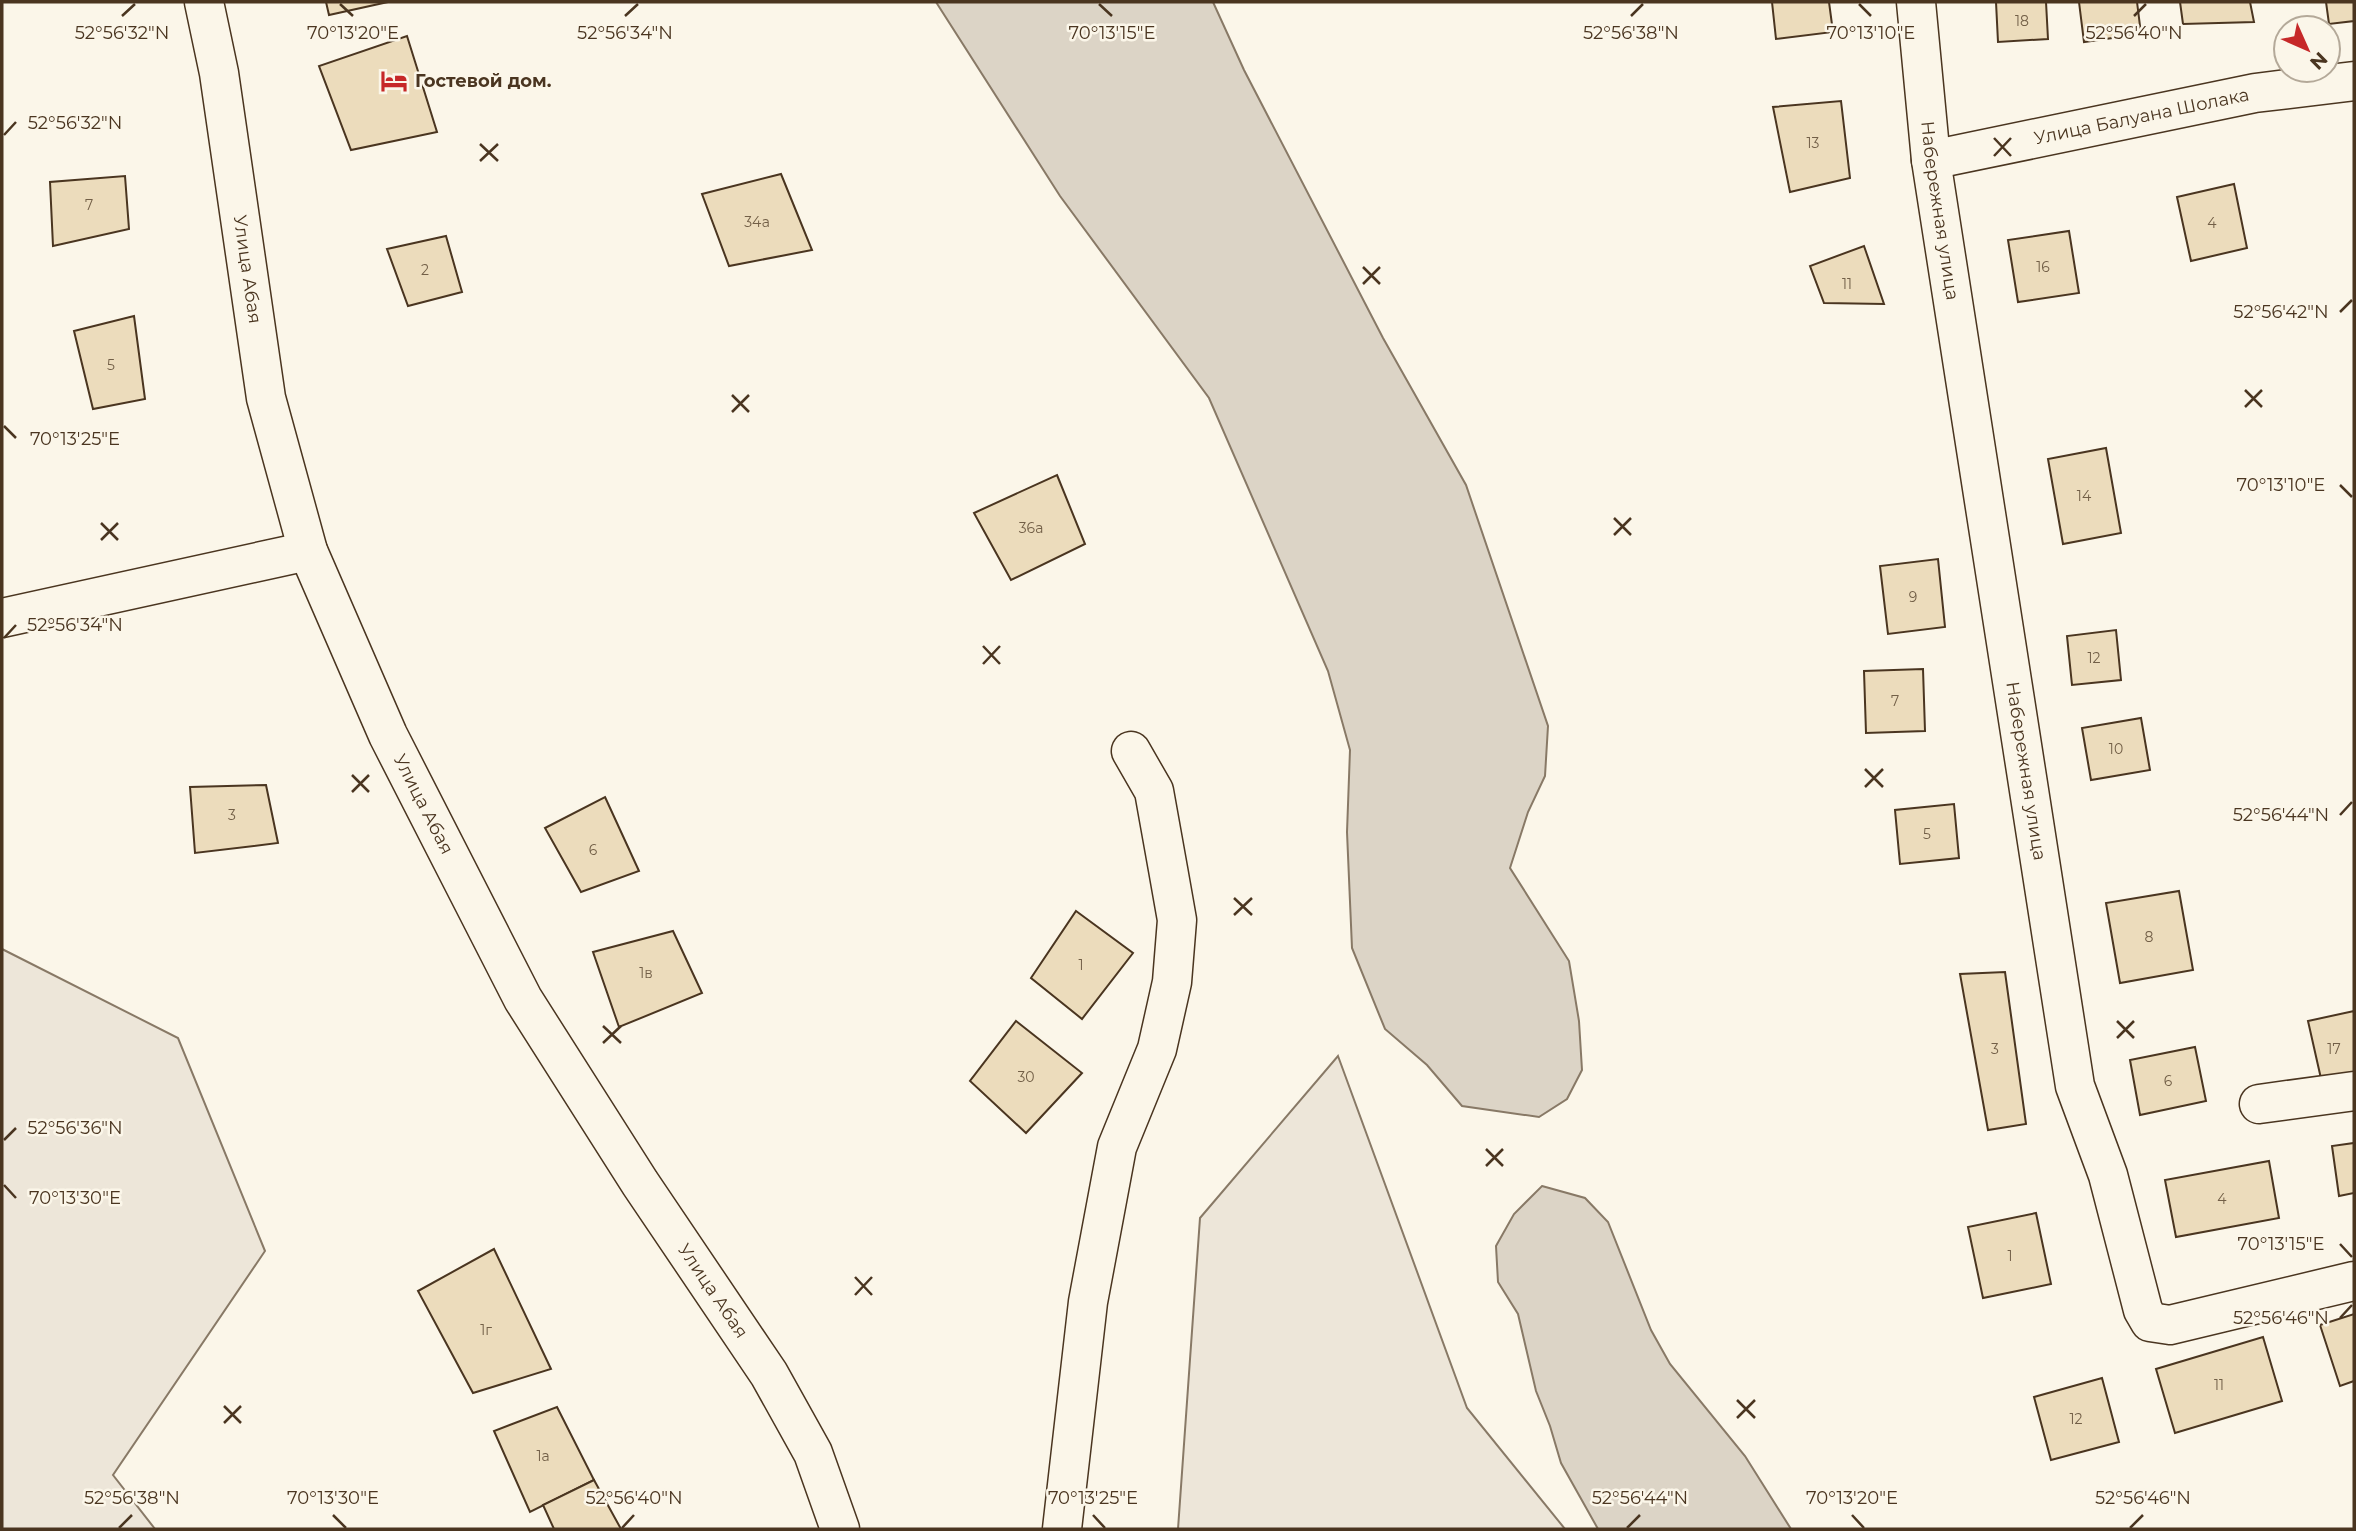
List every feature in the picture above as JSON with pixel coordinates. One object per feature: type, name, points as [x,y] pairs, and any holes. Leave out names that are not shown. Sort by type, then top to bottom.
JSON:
[{"type":"street","name":"Улица Абая","points":[[204,2],[219,73],[266,398],[308,551],[388,735],[523,999],[640,1183],[769,1374],[813,1453],[840,1529]]},
{"type":"street","name":"Набережная улица","points":[[1916,2],[1931,160],[2075,1086],[2108,1175],[2143,1310],[2150,1322],[2171,1325],[2354,1281]]},
{"type":"street","name":"Улица Балуана Шолака","points":[[1931,160],[2255,93],[2354,81]]},
{"type":"street","points":[[2,618],[308,551]]},
{"type":"street","points":[[1062,1529],[1088,1302],[1117,1147],[1157,1049],[1172,982],[1177,920],[1168,869],[1154,791],[1131,751]]},
{"type":"street","points":[[2259,1104],[2354,1091]]},
{"type":"shaded area","points":[[936,2],[1213,2],[1244,70],[1383,338],[1466,485],[1548,726],[1545,776],[1528,812],[1510,868],[1569,961],[1579,1021],[1582,1070],[1567,1099],[1539,1117],[1462,1106],[1427,1065],[1385,1029],[1352,948],[1347,832],[1350,750],[1328,671],[1209,398],[1060,196]]},
{"type":"shaded area","points":[[2,949],[178,1038],[265,1251],[113,1475],[155,1529],[2,1529]]},
{"type":"shaded area","points":[[1338,1056],[1467,1408],[1565,1529],[1178,1529],[1200,1218]]},
{"type":"shaded area","points":[[1542,1186],[1585,1198],[1608,1222],[1651,1330],[1670,1364],[1745,1456],[1791,1529],[1598,1529],[1561,1463],[1536,1391],[1518,1314],[1498,1282],[1496,1246],[1514,1214]]},
{"type":"building","points":[[326,2],[388,2],[329,15]]},
{"type":"building","points":[[1772,2],[1829,2],[1833,32],[1776,39]]},
{"type":"building","points":[[1996,2],[2046,2],[2048,39],[1998,42]]},
{"type":"building","points":[[2079,2],[2137,2],[2141,34],[2084,42]]},
{"type":"building","points":[[2180,2],[2250,2],[2254,22],[2183,24]]},
{"type":"building","points":[[2326,2],[2354,2],[2354,21],[2342,22],[2342,14],[2328,14]]},
{"type":"building","points":[[407,36],[437,132],[351,150],[319,66]]},
{"type":"building","points":[[1841,101],[1850,178],[1790,192],[1773,107]]},
{"type":"building","points":[[781,174],[812,250],[729,266],[702,194]]},
{"type":"building","points":[[125,176],[129,229],[53,246],[50,182]]},
{"type":"building","points":[[2234,184],[2247,248],[2191,261],[2177,197]]},
{"type":"building","points":[[2069,231],[2079,293],[2018,302],[2008,240]]},
{"type":"building","points":[[446,236],[462,292],[408,306],[387,249]]},
{"type":"building","points":[[1864,246],[1884,304],[1824,303],[1810,266]]},
{"type":"building","points":[[134,316],[145,399],[93,409],[74,331]]},
{"type":"building","points":[[2106,448],[2121,533],[2063,544],[2048,459]]},
{"type":"building","points":[[1057,475],[1085,544],[1011,580],[974,513]]},
{"type":"building","points":[[1938,559],[1945,627],[1888,634],[1880,566]]},
{"type":"building","points":[[2116,630],[2121,680],[2072,685],[2067,636]]},
{"type":"building","points":[[1923,669],[1925,731],[1866,733],[1864,671]]},
{"type":"building","points":[[2141,718],[2150,770],[2091,780],[2082,728]]},
{"type":"building","points":[[266,785],[278,843],[195,853],[190,787]]},
{"type":"building","points":[[605,797],[639,871],[581,892],[545,828]]},
{"type":"building","points":[[1954,804],[1959,858],[1900,864],[1895,810]]},
{"type":"building","points":[[2179,891],[2193,970],[2120,983],[2106,903]]},
{"type":"building","points":[[1076,911],[1133,953],[1082,1019],[1031,978]]},
{"type":"building","points":[[673,931],[702,993],[619,1027],[593,952]]},
{"type":"building","points":[[2005,972],[2026,1124],[1988,1130],[1960,974]]},
{"type":"building","points":[[2354,1011],[2354,1076],[2322,1083],[2308,1021]]},
{"type":"building","points":[[1016,1021],[1082,1073],[1026,1133],[970,1081]]},
{"type":"building","points":[[2195,1047],[2206,1101],[2140,1115],[2130,1060]]},
{"type":"building","points":[[2354,1143],[2354,1193],[2339,1196],[2332,1146]]},
{"type":"building","points":[[2269,1161],[2279,1218],[2176,1237],[2165,1180]]},
{"type":"building","points":[[2036,1213],[2051,1284],[1983,1298],[1968,1227]]},
{"type":"building","points":[[494,1249],[551,1369],[473,1393],[418,1291]]},
{"type":"building","points":[[2354,1314],[2354,1381],[2340,1386],[2320,1325]]},
{"type":"building","points":[[2263,1337],[2282,1401],[2175,1433],[2156,1369]]},
{"type":"building","points":[[2102,1378],[2119,1442],[2051,1460],[2034,1397]]},
{"type":"building","points":[[557,1407],[594,1480],[530,1512],[494,1431]]},
{"type":"building","points":[[594,1480],[621,1529],[554,1529],[543,1505]]},
{"type":"place","name":"Гостевой дом.","points":[[394,81]]}]
